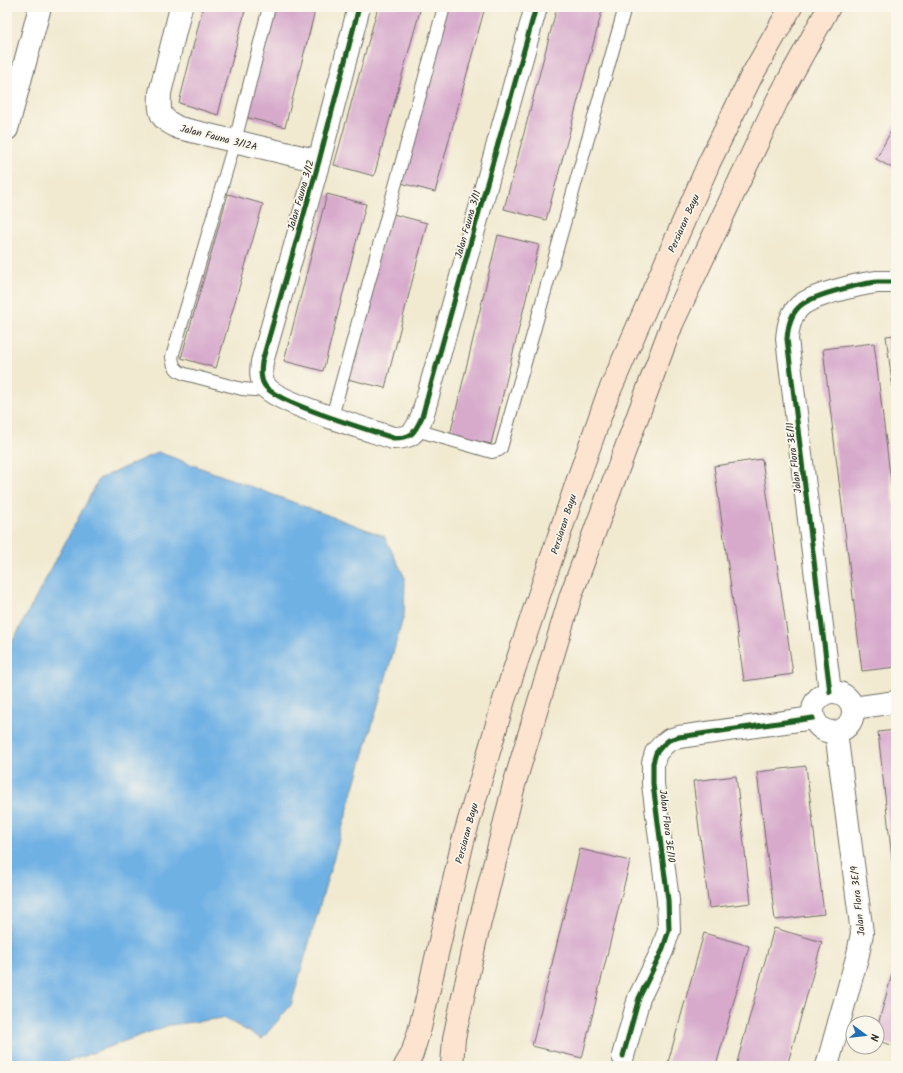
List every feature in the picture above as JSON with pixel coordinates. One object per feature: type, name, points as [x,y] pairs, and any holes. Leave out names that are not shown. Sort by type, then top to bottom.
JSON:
[{"type":"main road","name":"Persiaran Bayu","points":[[405,1066],[412,1054],[420,1028],[463,841],[504,700],[575,486],[630,344],[709,163],[751,77],[791,7]]},
{"type":"main road","points":[[452,1066],[454,1038],[474,945],[514,785],[571,595],[672,324],[778,101],[829,7]]},
{"type":"street","points":[[7,129],[40,7]]},
{"type":"street","name":"Jalan Fauna 3/12A","points":[[181,7],[160,93],[162,116],[167,122],[179,128],[319,161]]},
{"type":"street","name":"Jalan Fauna 3/12","points":[[265,386],[261,376],[262,362],[319,161],[359,7]]},
{"type":"street","name":"Jalan Fauna 3/11","points":[[410,434],[422,417],[536,7]]},
{"type":"street","name":"Jalan Flora 3E/11","points":[[830,692],[789,354],[788,330],[794,313],[807,301],[830,293],[887,282]]},
{"type":"street","points":[[265,386],[273,393],[284,399],[332,418],[393,438],[410,434]]},
{"type":"street","points":[[830,692],[842,694],[847,698],[853,708],[853,715],[848,726],[836,732],[830,732],[820,728],[813,718],[814,704],[818,698],[830,692]]},
{"type":"street","points":[[853,708],[896,702]]},
{"type":"street","name":"Jalan Flora 3E/10","points":[[623,1056],[639,998],[662,951],[669,930],[668,900],[653,784],[656,753],[668,740],[678,737],[813,718]]},
{"type":"street","name":"Jalan Flora 3E/9","points":[[827,1066],[858,954],[862,933],[836,732]]},
{"type":"lane","points":[[265,386],[255,390],[242,389],[179,372],[175,368],[172,357],[235,141],[269,7]]},
{"type":"lane","points":[[332,418],[444,7]]},
{"type":"lane","points":[[410,434],[492,452],[501,448],[625,7]]},
{"type":"water","points":[[158,452],[384,536],[405,578],[404,615],[291,1005],[262,1039],[224,1018],[169,1025],[56,1066],[7,1066],[7,652],[99,479]]},
{"type":"building","points":[[203,7],[246,7],[218,115],[179,103]]},
{"type":"building","points":[[269,7],[316,7],[285,127],[241,116]]},
{"type":"building","points":[[378,7],[421,7],[374,176],[334,165]]},
{"type":"building","points":[[445,7],[485,7],[435,192],[397,182]]},
{"type":"building","points":[[557,7],[603,7],[546,220],[504,209]]},
{"type":"building","points":[[896,122],[896,170],[876,159]]},
{"type":"building","points":[[228,194],[263,204],[216,368],[181,358]]},
{"type":"building","points":[[327,194],[366,204],[323,371],[284,361]]},
{"type":"building","points":[[389,213],[427,223],[385,388],[347,379]]},
{"type":"building","points":[[498,235],[539,245],[491,444],[450,435]]},
{"type":"building","points":[[896,335],[896,405],[895,405],[886,336]]},
{"type":"building","points":[[874,343],[896,524],[896,667],[862,671],[823,349]]},
{"type":"building","points":[[762,459],[793,674],[744,681],[714,466]]},
{"type":"building","points":[[896,730],[896,887],[895,887],[878,732]]},
{"type":"building","points":[[806,766],[824,914],[775,920],[757,772]]},
{"type":"building","points":[[736,776],[751,903],[709,908],[693,781]]},
{"type":"building","points":[[580,849],[630,861],[582,1058],[532,1046]]},
{"type":"building","points":[[774,928],[822,942],[787,1066],[736,1066]]},
{"type":"building","points":[[704,933],[749,946],[716,1066],[667,1066]]},
{"type":"building","points":[[896,960],[896,1046],[885,1043],[885,1015],[881,1015]]},
{"type":"cycle path","points":[[359,7],[319,161],[262,362],[261,374],[265,386],[273,393],[287,400],[345,423],[393,438],[404,437],[412,434],[422,417],[536,7]]},
{"type":"cycle path","points":[[830,692],[787,339],[788,330],[791,318],[795,311],[804,303],[835,291],[859,285],[877,282],[896,282]]},
{"type":"cycle path","points":[[623,1056],[639,998],[662,951],[669,930],[668,900],[653,784],[653,763],[656,753],[669,740],[679,737],[813,718]]}]
